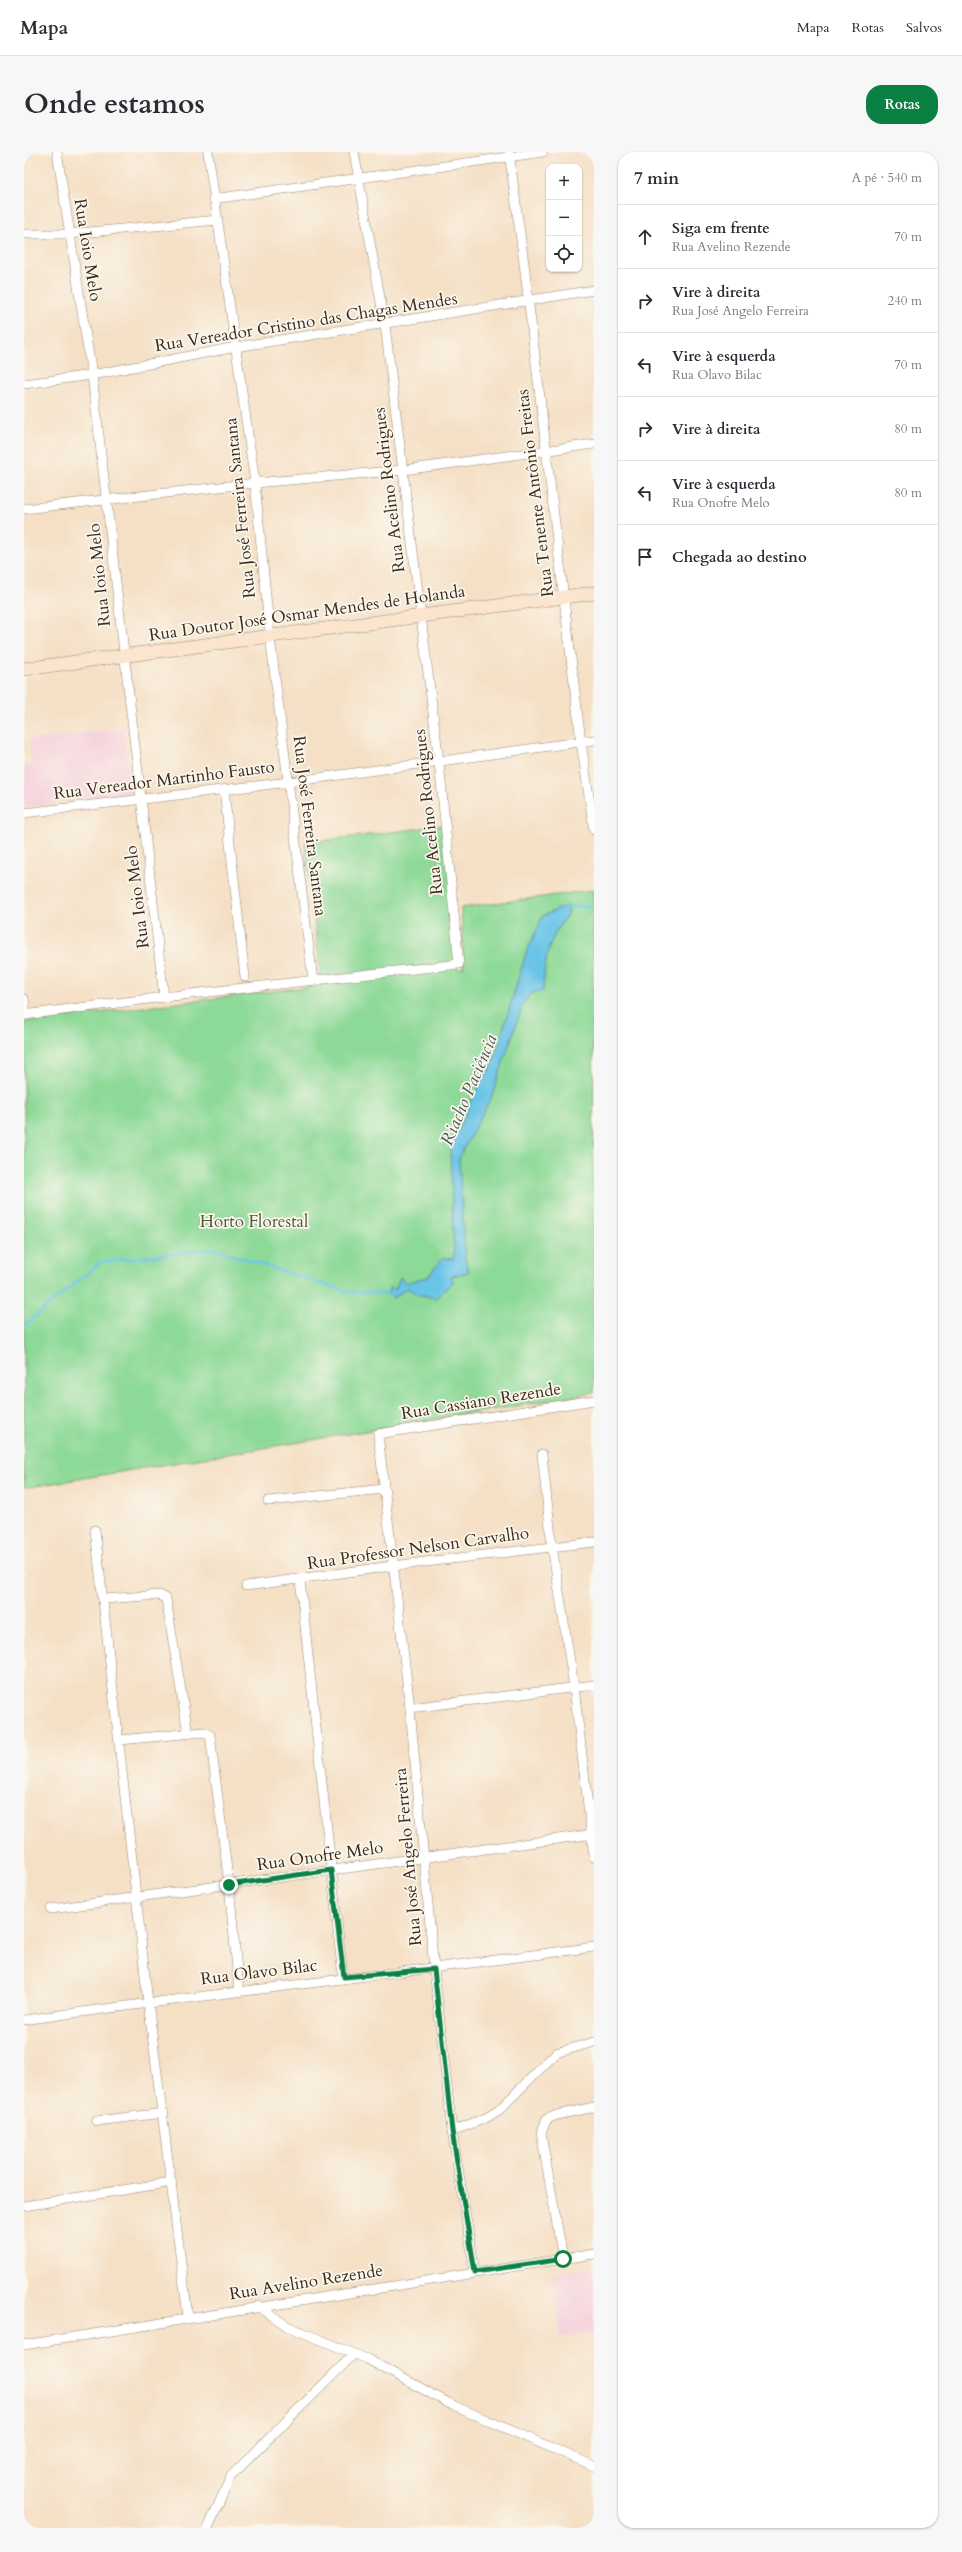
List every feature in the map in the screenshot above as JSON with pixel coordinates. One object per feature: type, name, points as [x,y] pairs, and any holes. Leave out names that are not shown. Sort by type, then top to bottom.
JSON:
[{"type":"street","name":"Rua Ioio Melo","points":[[57,152],[92,375],[164,997]]},
{"type":"street","name":"Rua José Ferreira Santana","points":[[208,152],[213,199],[218,220],[255,483],[270,637],[314,980]]},
{"type":"street","name":"Rua Acelino Rodrigues","points":[[314,980],[459,964],[439,762],[420,617],[404,470],[385,325],[354,152]]},
{"type":"street","points":[[213,199],[358,180],[509,155],[543,152]]},
{"type":"street","name":"Rua Tenente Antônio Freitas","points":[[509,155],[547,451],[581,742],[594,830]]},
{"type":"street","points":[[24,234],[69,234],[218,220]]},
{"type":"street","name":"Rua Vereador Cristino das Chagas Mendes","points":[[24,384],[92,375],[236,347],[385,325],[594,290]]},
{"type":"street","points":[[24,509],[255,483],[404,470],[594,444]]},
{"type":"street","name":"Rua Doutor José Osmar Mendes de Holanda","points":[[24,669],[420,617],[594,592]]},
{"type":"street","name":"Rua Vereador Martinho Fausto","points":[[24,813],[289,782],[594,740]]},
{"type":"street","points":[[224,790],[246,977]]},
{"type":"street","points":[[24,999],[25,1015],[314,980]]},
{"type":"street","name":"Rua Cassiano Rezende","points":[[378,1438],[378,1434],[382,1432],[594,1400]]},
{"type":"street","name":"Rua José Angelo Ferreira","points":[[378,1438],[410,1708],[425,1857],[434,1969],[452,2131],[475,2272]]},
{"type":"street","points":[[542,1454],[552,1546],[574,1687],[593,1834],[594,1857]]},
{"type":"street","points":[[268,1501],[384,1489]]},
{"type":"street","points":[[95,1530],[120,1740],[148,2002],[164,2113],[188,2317]]},
{"type":"street","name":"Rua Professor Nelson Carvalho","points":[[246,1586],[300,1580],[392,1566],[594,1542]]},
{"type":"street","points":[[300,1580],[344,1977]]},
{"type":"street","points":[[104,1599],[160,1595],[168,1602],[188,1733]]},
{"type":"street","points":[[410,1708],[594,1685]]},
{"type":"street","points":[[120,1740],[206,1732],[211,1739],[229,1885],[239,1991]]},
{"type":"street","name":"Rua Onofre Melo","points":[[51,1909],[593,1834]]},
{"type":"street","name":"Rua Olavo Bilac","points":[[24,2020],[148,2002],[344,1977],[434,1969],[594,1947]]},
{"type":"street","points":[[452,2131],[486,2118],[499,2110],[556,2053],[594,2042]]},
{"type":"street","points":[[563,2259],[541,2132],[547,2119],[557,2115],[594,2107]]},
{"type":"street","points":[[96,2120],[164,2113]]},
{"type":"street","points":[[24,2206],[172,2182]]},
{"type":"street","name":"Rua Avelino Rezende","points":[[24,2345],[188,2317],[594,2254]]},
{"type":"street","points":[[258,2306],[284,2325],[367,2359],[474,2416],[594,2466]]},
{"type":"street","points":[[208,2528],[231,2476],[354,2354]]},
{"type":"shaded area","points":[[123,728],[131,793],[24,807],[24,767],[32,765],[29,740]]},
{"type":"shaded area","points":[[594,2267],[594,2333],[561,2337],[551,2274]]},
{"type":"green space","name":"Horto Florestal","points":[[446,825],[457,969],[464,968],[461,908],[593,890],[594,1393],[24,1488],[24,1022],[322,985],[305,843]]},
{"type":"water","points":[[567,905],[569,912],[556,931],[549,949],[545,968],[543,991],[532,993],[523,1004],[492,1096],[459,1158],[465,1259],[469,1272],[452,1276],[453,1282],[436,1298],[416,1294],[408,1288],[393,1298],[387,1294],[390,1287],[395,1290],[400,1277],[405,1283],[428,1277],[442,1258],[454,1259],[450,1147],[483,1076],[491,1069],[526,953],[543,916]]},
{"type":"waterway","name":"Riacho Paciência","points":[[565,907],[594,906]]},
{"type":"waterway","name":"Riacho Paciência","points":[[24,1326],[101,1262],[214,1249],[344,1291],[389,1294]]},
{"type":"route","points":[[229,1885],[331,1870],[344,1977],[434,1969],[452,2131],[475,2272],[563,2259]]}]
